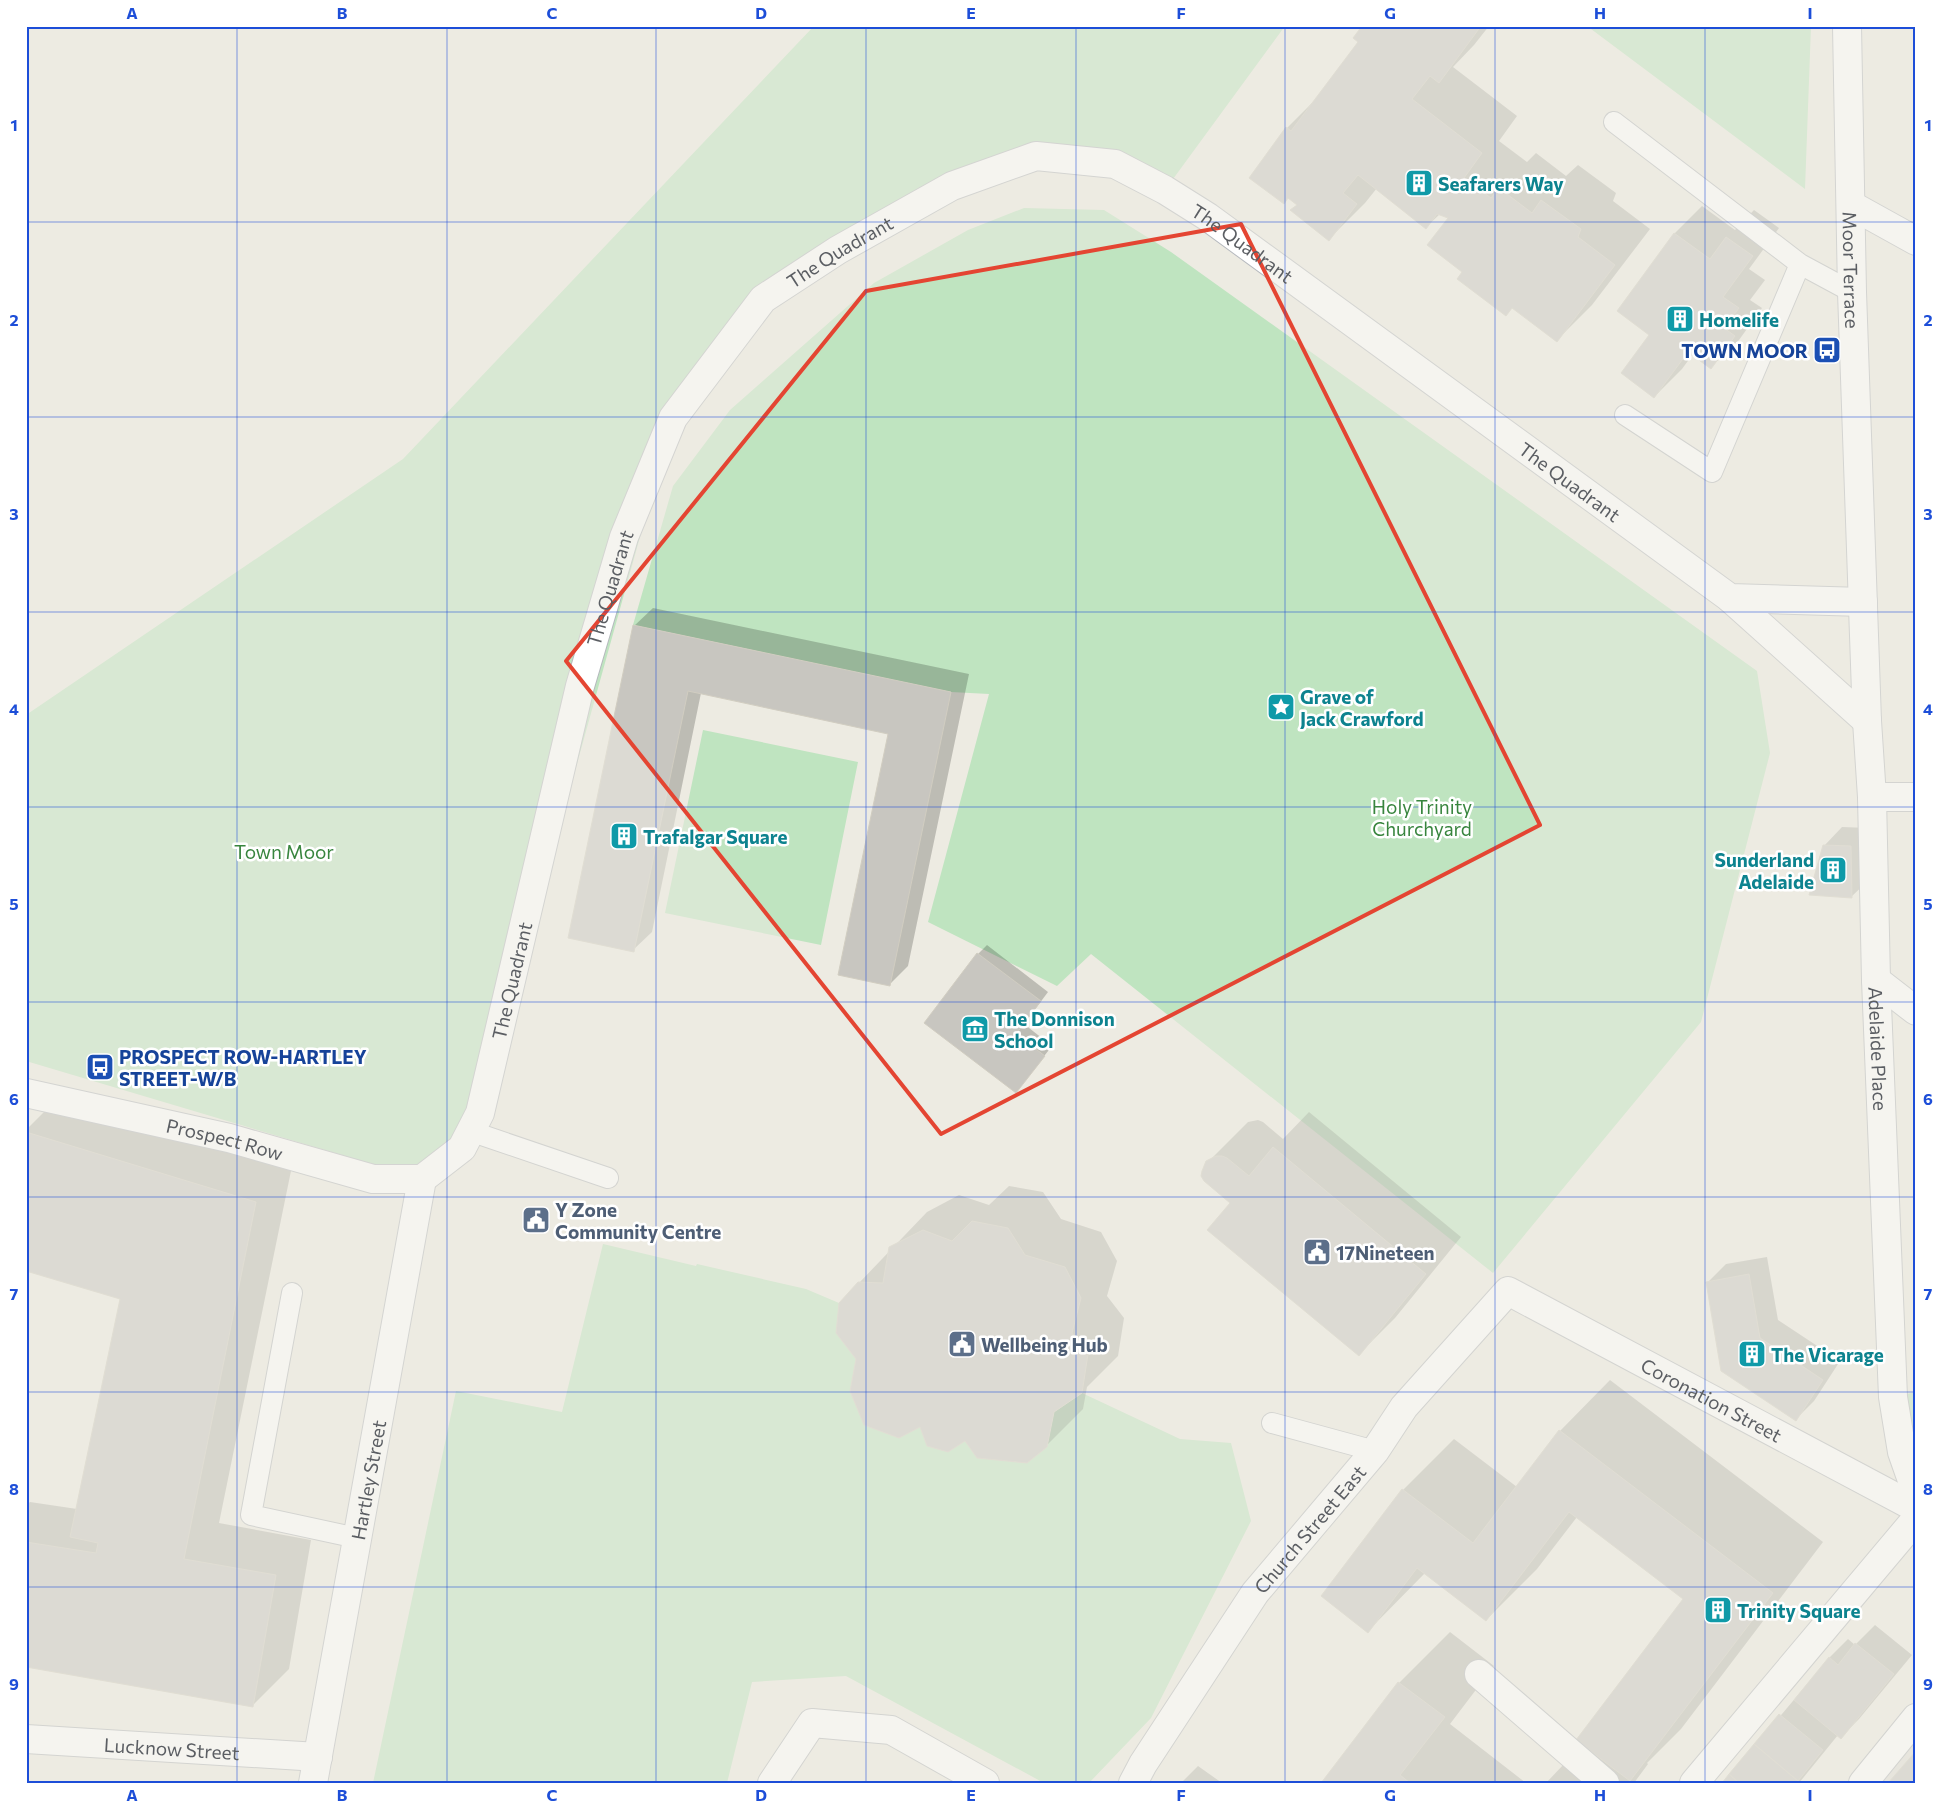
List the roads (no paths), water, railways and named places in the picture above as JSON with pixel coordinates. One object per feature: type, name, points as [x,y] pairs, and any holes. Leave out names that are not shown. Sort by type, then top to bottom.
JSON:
[{"type":"street","name":"Moor Terrace","points":[[1847,26],[1852,292],[1863,602]]},
{"type":"street","name":"The Quadrant","points":[[422,1179],[462,1148],[480,1113],[580,686],[624,537],[673,418],[763,300],[838,250],[952,186],[1036,156],[1115,164],[1165,190],[1208,217],[1730,598],[1867,721]]},
{"type":"street","points":[[1851,205],[1916,241]]},
{"type":"street","points":[[1730,598],[1863,602]]},
{"type":"street","name":"Adelaide Place","points":[[1863,602],[1872,797],[1876,980],[1904,1395],[1902,1452],[1916,1492]]},
{"type":"street","points":[[1872,797],[1916,797]]},
{"type":"street","points":[[1876,980],[1916,1011]]},
{"type":"street","name":"Prospect Row","points":[[26,1093],[229,1138],[373,1179],[422,1179]]},
{"type":"street","name":"Hartley Street","points":[[313,1783],[422,1179]]},
{"type":"street","name":"Church Street East","points":[[1132,1783],[1255,1593],[1375,1451],[1404,1407],[1508,1291]]},
{"type":"street","name":"Coronation Street","points":[[1508,1291],[1916,1508]]},
{"type":"street","points":[[1694,1783],[1916,1519]]},
{"type":"street","points":[[1479,1674],[1605,1783]]},
{"type":"street","points":[[1863,1783],[1916,1718]]},
{"type":"street","points":[[772,1783],[812,1723],[891,1730],[985,1783]]},
{"type":"street","name":"Lucknow Street","points":[[26,1739],[318,1756]]},
{"type":"lane","points":[[1614,122],[1800,264],[1852,292]]},
{"type":"lane","points":[[1625,415],[1712,472],[1800,264]]},
{"type":"lane","points":[[470,1131],[608,1178]]},
{"type":"lane","points":[[292,1293],[251,1515],[357,1538]]},
{"type":"lane","points":[[1272,1422],[1375,1451]]},
{"type":"place","name":"Seafarers Way","points":[[1419,183]]},
{"type":"place","name":"Homelife","points":[[1680,319]]},
{"type":"place","name":"TOWN MOOR","points":[[1827,350]]},
{"type":"place","name":"Grave of Jack Crawford","points":[[1281,707]]},
{"type":"place","name":"Trafalgar Square","points":[[624,836]]},
{"type":"place","name":"Sunderland Adelaide","points":[[1833,870]]},
{"type":"place","name":"The Donnison School","points":[[975,1029]]},
{"type":"place","name":"PROSPECT ROW-HARTLEY STREET-W/B","points":[[100,1067]]},
{"type":"place","name":"Y Zone Community Centre","points":[[536,1220]]},
{"type":"place","name":"17Nineteen","points":[[1317,1252]]},
{"type":"place","name":"Wellbeing Hub","points":[[962,1344]]},
{"type":"place","name":"The Vicarage","points":[[1752,1354]]},
{"type":"place","name":"Trinity Square","points":[[1718,1610]]},
{"type":"park label","name":"Holy Trinity Churchyard","points":[[1422,817]]},
{"type":"park label","name":"Town Moor","points":[[284,851]]}]
